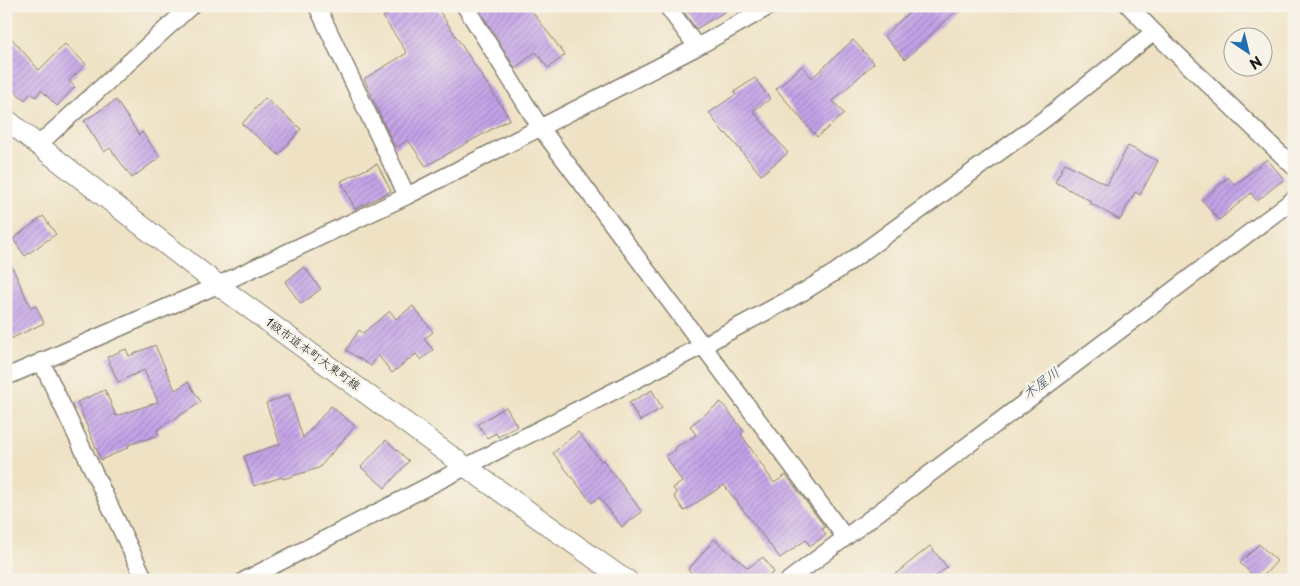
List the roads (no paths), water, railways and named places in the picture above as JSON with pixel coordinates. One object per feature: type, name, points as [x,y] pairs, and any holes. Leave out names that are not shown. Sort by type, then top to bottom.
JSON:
[{"type":"street","points":[[38,145],[191,6]]},
{"type":"street","points":[[317,6],[407,196]]},
{"type":"street","points":[[465,6],[540,127],[845,537]]},
{"type":"street","points":[[667,6],[697,47]]},
{"type":"street","points":[[6,377],[218,284],[407,196],[697,47],[770,6]]},
{"type":"street","points":[[1129,6],[1294,167]]},
{"type":"street","points":[[245,580],[702,346],[837,272],[1046,118],[1154,32]]},
{"type":"street","name":"1級市道本町大東町線","points":[[6,119],[218,284],[618,578]]},
{"type":"street","points":[[789,580],[1294,199]]},
{"type":"street","points":[[41,361],[145,580]]},
{"type":"waterway","name":"木屋川","points":[[803,580],[817,569]]}]
